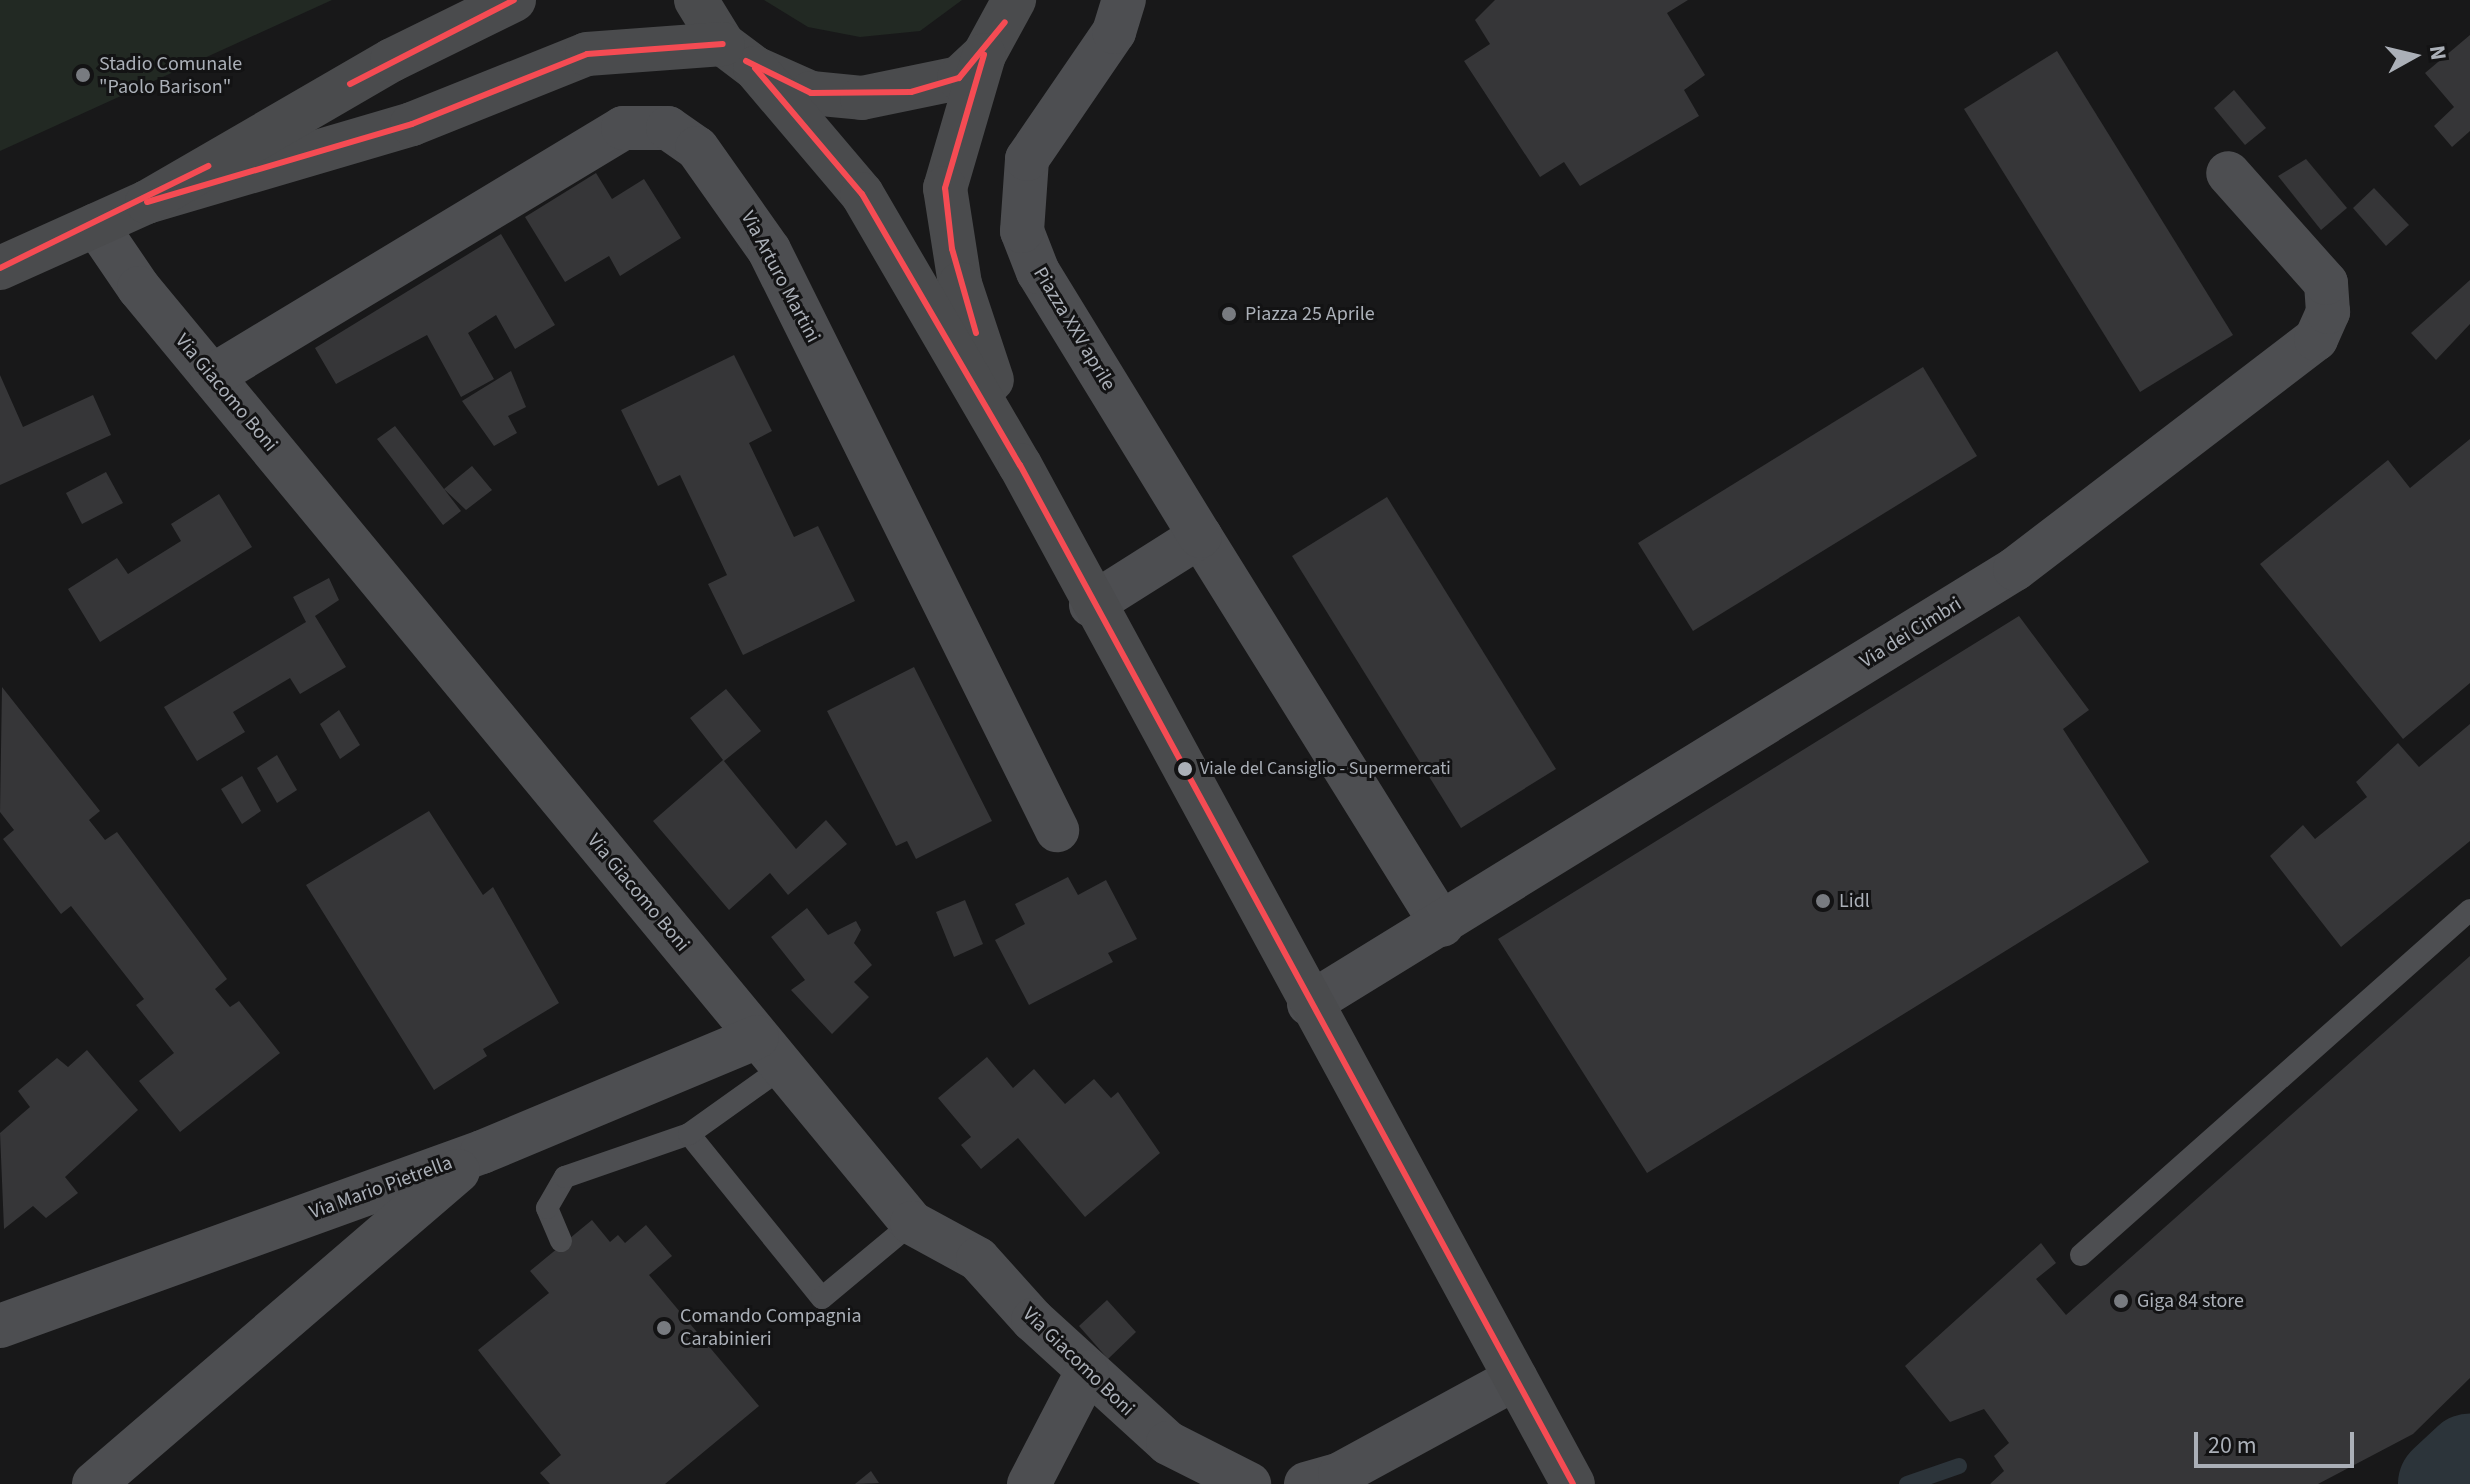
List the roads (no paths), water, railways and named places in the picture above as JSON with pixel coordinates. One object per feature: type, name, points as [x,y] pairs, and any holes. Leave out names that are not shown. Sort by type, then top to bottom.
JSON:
[{"type":"main road","points":[[0,268],[147,202],[392,60],[514,0]]},
{"type":"main road","points":[[696,0],[739,56],[862,194],[1020,465],[1091,605],[1573,1484]]},
{"type":"main road","points":[[1014,0],[984,55],[950,160],[947,220],[960,284],[1020,465]]},
{"type":"main road","points":[[147,202],[412,124],[587,54],[739,56],[811,93],[862,98],[959,78],[984,55]]},
{"type":"street","name":"Piazza XXV aprile","points":[[1124,0],[1114,32],[1027,159],[1022,231],[1038,272],[1442,925]]},
{"type":"street","name":"Via Arturo Martini","points":[[212,376],[623,128],[668,128],[697,148],[769,250],[1057,830]]},
{"type":"street","name":"Via dei Cimbri","points":[[1309,1004],[1442,925],[2015,569],[2316,339],[2328,312],[2326,283],[2228,173]]},
{"type":"street","name":"Via Giacomo Boni","points":[[96,225],[212,376],[912,1223],[978,1259],[1087,1372],[1168,1443],[1249,1484]]},
{"type":"street","points":[[1091,605],[1200,536]]},
{"type":"street","name":"Via Mario Pietrella","points":[[0,1326],[770,1052]]},
{"type":"street","points":[[94,1484],[482,1152]]},
{"type":"street","points":[[1029,1484],[1087,1372]]},
{"type":"street","points":[[1306,1484],[1340,1474],[1516,1378]]},
{"type":"lane","points":[[2081,1255],[2470,910]]},
{"type":"lane","points":[[561,1241],[547,1208],[565,1177],[689,1134],[770,1052]]},
{"type":"lane","points":[[689,1134],[822,1298],[912,1223]]},
{"type":"waterway","points":[[2446,1484],[2470,1462]]},
{"type":"waterway","points":[[1907,1484],[1959,1466]]},
{"type":"place","name":"Stadio Comunale \"Paolo Barison\"","points":[[83,75]]},
{"type":"place","name":"Piazza 25 Aprile","points":[[1229,314]]},
{"type":"place","name":"Viale del Cansiglio - Supermercati","points":[[1185,769]]},
{"type":"place","name":"Lidl","points":[[1823,901]]},
{"type":"place","name":"Giga 84 store","points":[[2121,1301]]},
{"type":"place","name":"Comando Compagnia Carabinieri","points":[[664,1328]]}]
